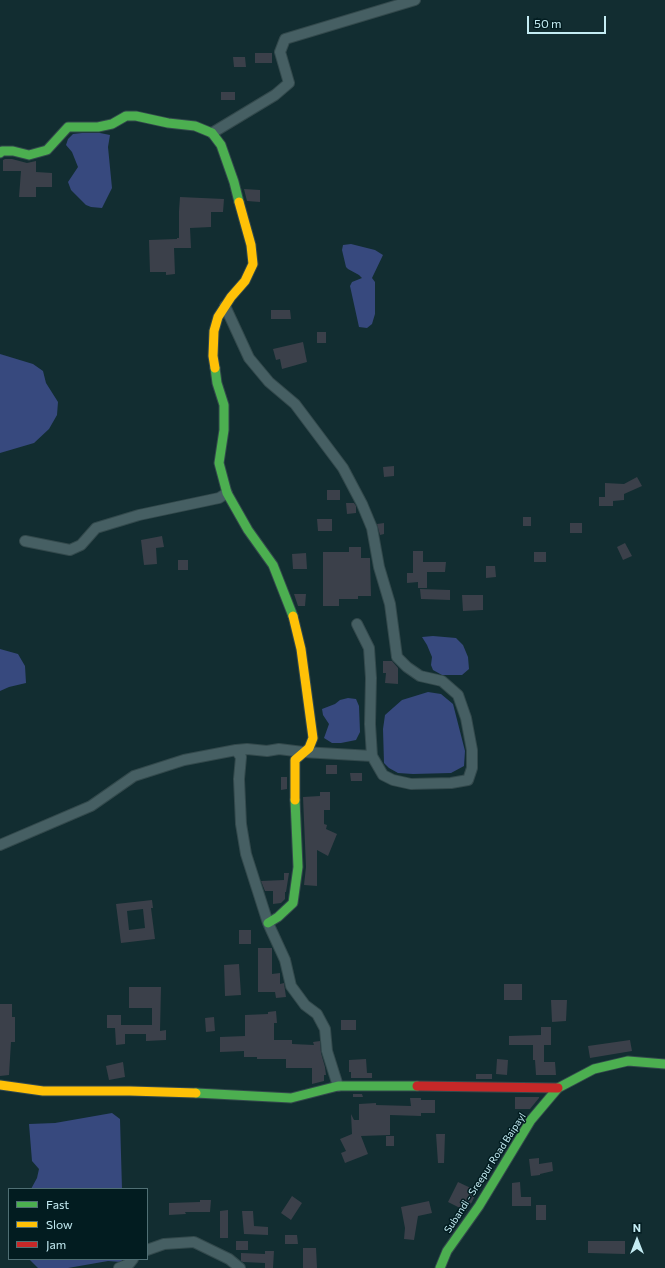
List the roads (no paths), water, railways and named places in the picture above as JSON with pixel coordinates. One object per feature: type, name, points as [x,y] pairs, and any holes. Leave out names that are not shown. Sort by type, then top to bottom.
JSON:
[{"type":"street","points":[[212,133],[275,95],[289,83],[280,52],[284,39],[415,0]]},
{"type":"street","points":[[0,153],[2,151],[13,151],[29,155],[47,150],[68,127],[98,127],[112,124],[126,116],[136,116],[168,123],[195,126],[212,133],[221,145],[229,167],[251,245],[253,264],[246,281],[231,297],[218,317],[214,331],[213,356],[217,383],[224,405],[224,430],[220,462],[227,493],[248,530],[273,565],[291,609],[300,649],[313,738],[309,748],[295,760],[295,815],[298,866],[293,903],[278,917],[268,923]]},
{"type":"street","points":[[225,306],[248,358],[269,382],[295,404],[344,468],[372,528],[379,567],[390,604],[397,657],[407,667],[420,676],[442,681],[458,695],[466,718],[472,750],[472,768],[468,780],[451,783],[411,784],[393,780],[383,775],[372,756],[370,724],[371,678],[368,648],[357,624]]},
{"type":"street","points":[[25,541],[70,550],[81,546],[96,528],[139,515],[219,498],[227,493]]},
{"type":"street","points":[[0,845],[91,806],[134,776],[184,760],[247,749],[267,751],[279,749],[372,756]]},
{"type":"street","points":[[236,750],[241,756],[238,779],[241,824],[246,854],[268,923],[285,960],[291,986],[305,1005],[317,1014],[325,1029],[327,1051],[338,1086]]},
{"type":"street","name":"Subandi - Sreepur Road Baipayl","points":[[440,1268],[447,1251],[479,1206],[531,1120],[558,1088],[594,1069],[628,1061],[665,1064]]},
{"type":"street","points":[[0,1085],[43,1091],[130,1091],[292,1098],[338,1086],[558,1088]]},
{"type":"street","points":[[148,1250],[164,1244],[194,1242],[228,1259],[240,1268]]},
{"type":"street","points":[[120,1268],[132,1260]]},
{"type":"water","points":[[100,133],[110,135],[108,147],[112,188],[102,208],[86,205],[71,190],[68,182],[78,167],[72,152],[66,145],[68,139],[73,134]]},
{"type":"water","points":[[351,244],[375,250],[383,255],[372,278],[375,282],[375,314],[372,324],[367,328],[359,327],[350,286],[352,282],[362,278],[346,267],[342,250],[343,245]]},
{"type":"water","points":[[0,354],[33,364],[43,371],[46,383],[58,402],[57,415],[49,429],[34,443],[0,453]]},
{"type":"water","points":[[433,636],[456,638],[463,645],[468,657],[469,669],[462,675],[442,675],[433,670],[431,665],[432,657],[422,637]]},
{"type":"water","points":[[0,649],[18,654],[25,666],[26,683],[0,691]]},
{"type":"water","points":[[428,692],[441,694],[453,704],[465,751],[464,766],[451,773],[398,773],[384,763],[383,729],[385,715],[402,700]]},
{"type":"water","points":[[348,698],[356,699],[359,706],[360,732],[356,740],[332,743],[324,738],[329,724],[323,715],[322,709],[335,704],[340,700]]},
{"type":"water","points":[[112,1113],[120,1119],[122,1188],[32,1188],[37,1178],[39,1169],[32,1161],[29,1124],[55,1123]]},
{"type":"water","points":[[30,1260],[122,1260],[121,1262],[108,1261],[68,1268],[38,1268]]}]
